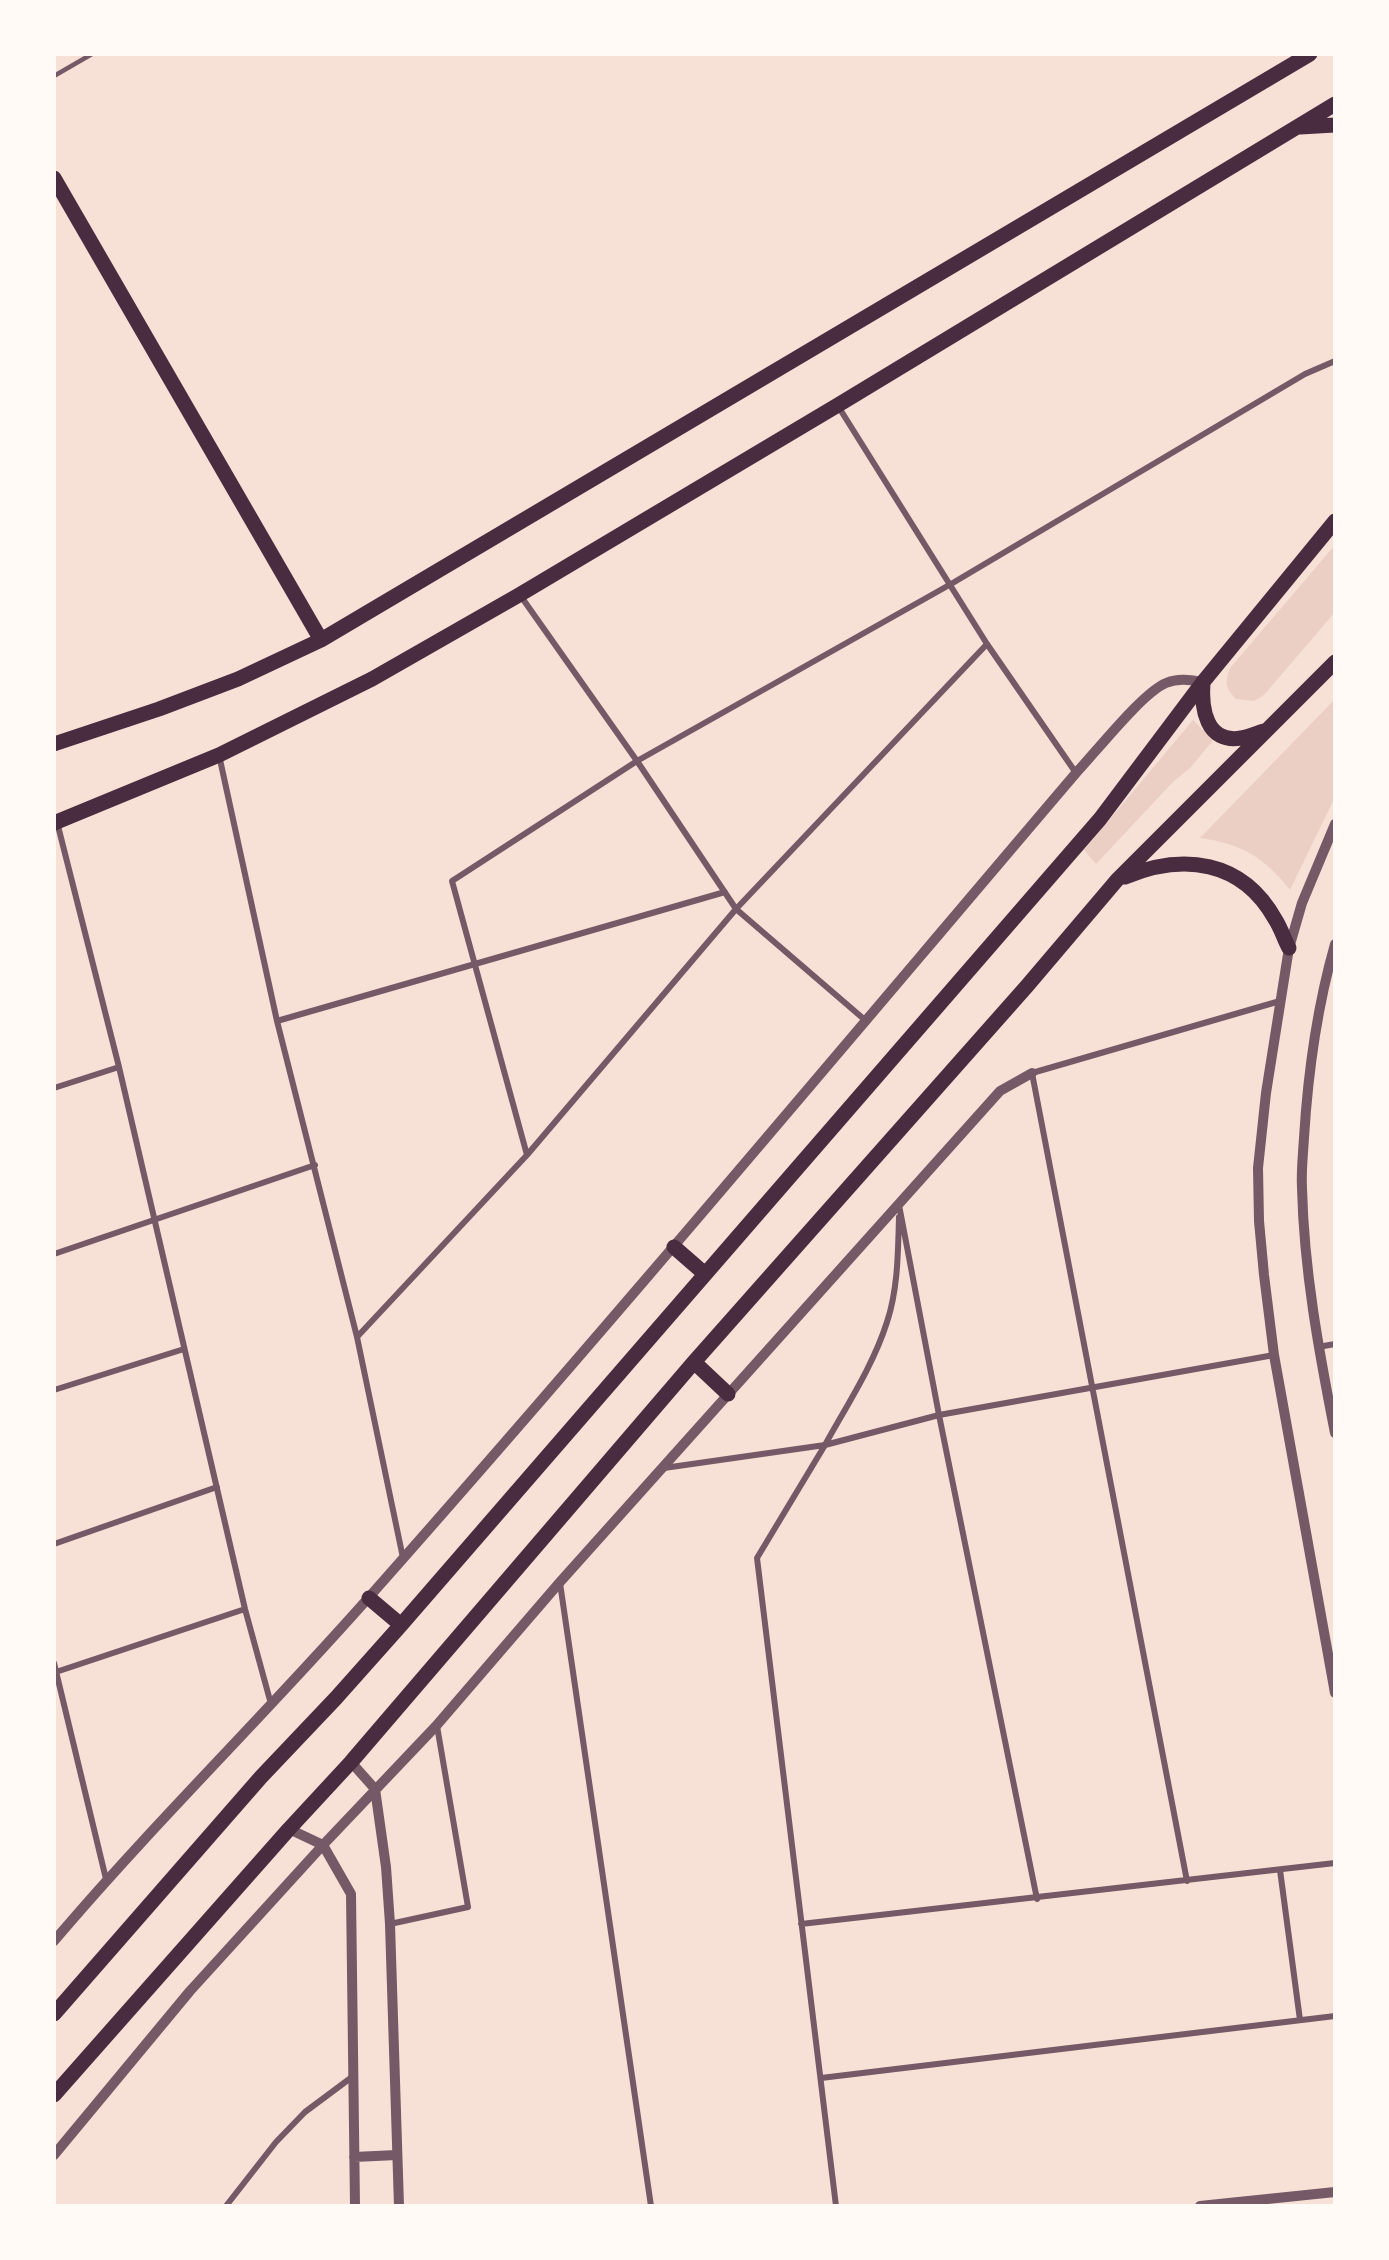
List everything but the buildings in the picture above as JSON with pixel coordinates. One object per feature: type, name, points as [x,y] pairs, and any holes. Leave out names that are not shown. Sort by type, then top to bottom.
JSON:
[{"type":"main road","points":[[54,744],[159,709],[238,679],[321,640],[1310,54]]},
{"type":"main road","points":[[56,823],[219,755],[372,680],[838,405],[1335,104]]},
{"type":"main road","points":[[1297,127],[1335,125]]},
{"type":"main road","points":[[54,178],[321,640]]},
{"type":"main road","points":[[54,2014],[261,1777],[401,1625],[1100,819],[1203,682],[1335,521]]},
{"type":"main road","points":[[54,2095],[351,1762],[694,1362],[1027,986],[1117,880],[1332,668]]},
{"type":"main road","points":[[1203,682],[1204,716],[1212,730],[1223,736],[1239,739],[1268,730]]},
{"type":"main road","points":[[1117,880],[1147,868],[1166,864],[1210,865],[1229,872],[1245,884],[1275,917],[1289,948]]},
{"type":"main road","points":[[674,1247],[705,1274]]},
{"type":"main road","points":[[694,1362],[728,1394]]},
{"type":"main road","points":[[369,1598],[401,1625]]},
{"type":"street","points":[[527,1155],[452,881],[637,761],[951,584],[1305,375],[1335,361]]},
{"type":"street","points":[[838,405],[987,644],[1077,773]]},
{"type":"street","points":[[519,595],[637,761],[736,909],[865,1020]]},
{"type":"street","points":[[357,1337],[527,1155],[736,909],[987,644]]},
{"type":"street","points":[[54,1941],[106,1879],[369,1598],[674,1247],[1077,773],[1154,689],[1178,680],[1203,682]]},
{"type":"street","points":[[219,755],[278,1021],[357,1337],[403,1559]]},
{"type":"street","points":[[56,823],[118,1067],[245,1609],[271,1704]]},
{"type":"street","points":[[1335,824],[1302,903],[1289,948],[1258,1168],[1259,1221],[1274,1355],[1333,1669],[1335,1693]]},
{"type":"street","points":[[278,1021],[725,892]]},
{"type":"street","points":[[1335,946],[1321,998],[1311,1054],[1302,1187],[1306,1255],[1318,1347],[1335,1433]]},
{"type":"street","points":[[54,2155],[190,1991],[436,1725],[560,1582],[1000,1091],[1032,1073],[1280,1001]]},
{"type":"street","points":[[54,1088],[118,1067]]},
{"type":"street","points":[[1032,1073],[1187,1881]]},
{"type":"street","points":[[54,1254],[315,1165]]},
{"type":"street","points":[[899,1205],[1037,1899]]},
{"type":"street","points":[[836,2206],[757,1558],[825,1445],[872,1360],[888,1321],[897,1280],[899,1205]]},
{"type":"street","points":[[1318,1347],[1335,1344]]},
{"type":"street","points":[[54,1390],[184,1349]]},
{"type":"street","points":[[664,1468],[825,1445],[939,1415],[1274,1355]]},
{"type":"street","points":[[54,1544],[217,1486]]},
{"type":"street","points":[[560,1582],[651,2206]]},
{"type":"street","points":[[56,1672],[245,1609]]},
{"type":"street","points":[[54,1663],[106,1879]]},
{"type":"street","points":[[390,1924],[468,1907],[436,1725]]},
{"type":"street","points":[[351,1762],[375,1789],[386,1867],[390,1924],[399,2206]]},
{"type":"street","points":[[289,1829],[323,1845],[351,1894],[352,2077],[356,2206]]},
{"type":"street","points":[[801,1924],[1037,1899],[1335,1863]]},
{"type":"street","points":[[1280,1870],[1300,2020]]},
{"type":"street","points":[[821,2078],[1335,2016]]},
{"type":"street","points":[[226,2206],[276,2142],[305,2112],[352,2077]]},
{"type":"street","points":[[354,2157],[398,2155]]},
{"type":"street","points":[[1200,2206],[1335,2192]]},
{"type":"lane","points":[[54,76],[92,54]]},
{"type":"shaded area","points":[[1335,545],[1335,612],[1264,695],[1254,701],[1236,699],[1227,685],[1230,668]]},
{"type":"shaded area","points":[[1335,699],[1335,797],[1290,890],[1271,869],[1251,854],[1228,844],[1200,838]]},
{"type":"shaded area","points":[[1193,720],[1215,738],[1191,767],[1173,782],[1096,864],[1084,850]]}]
